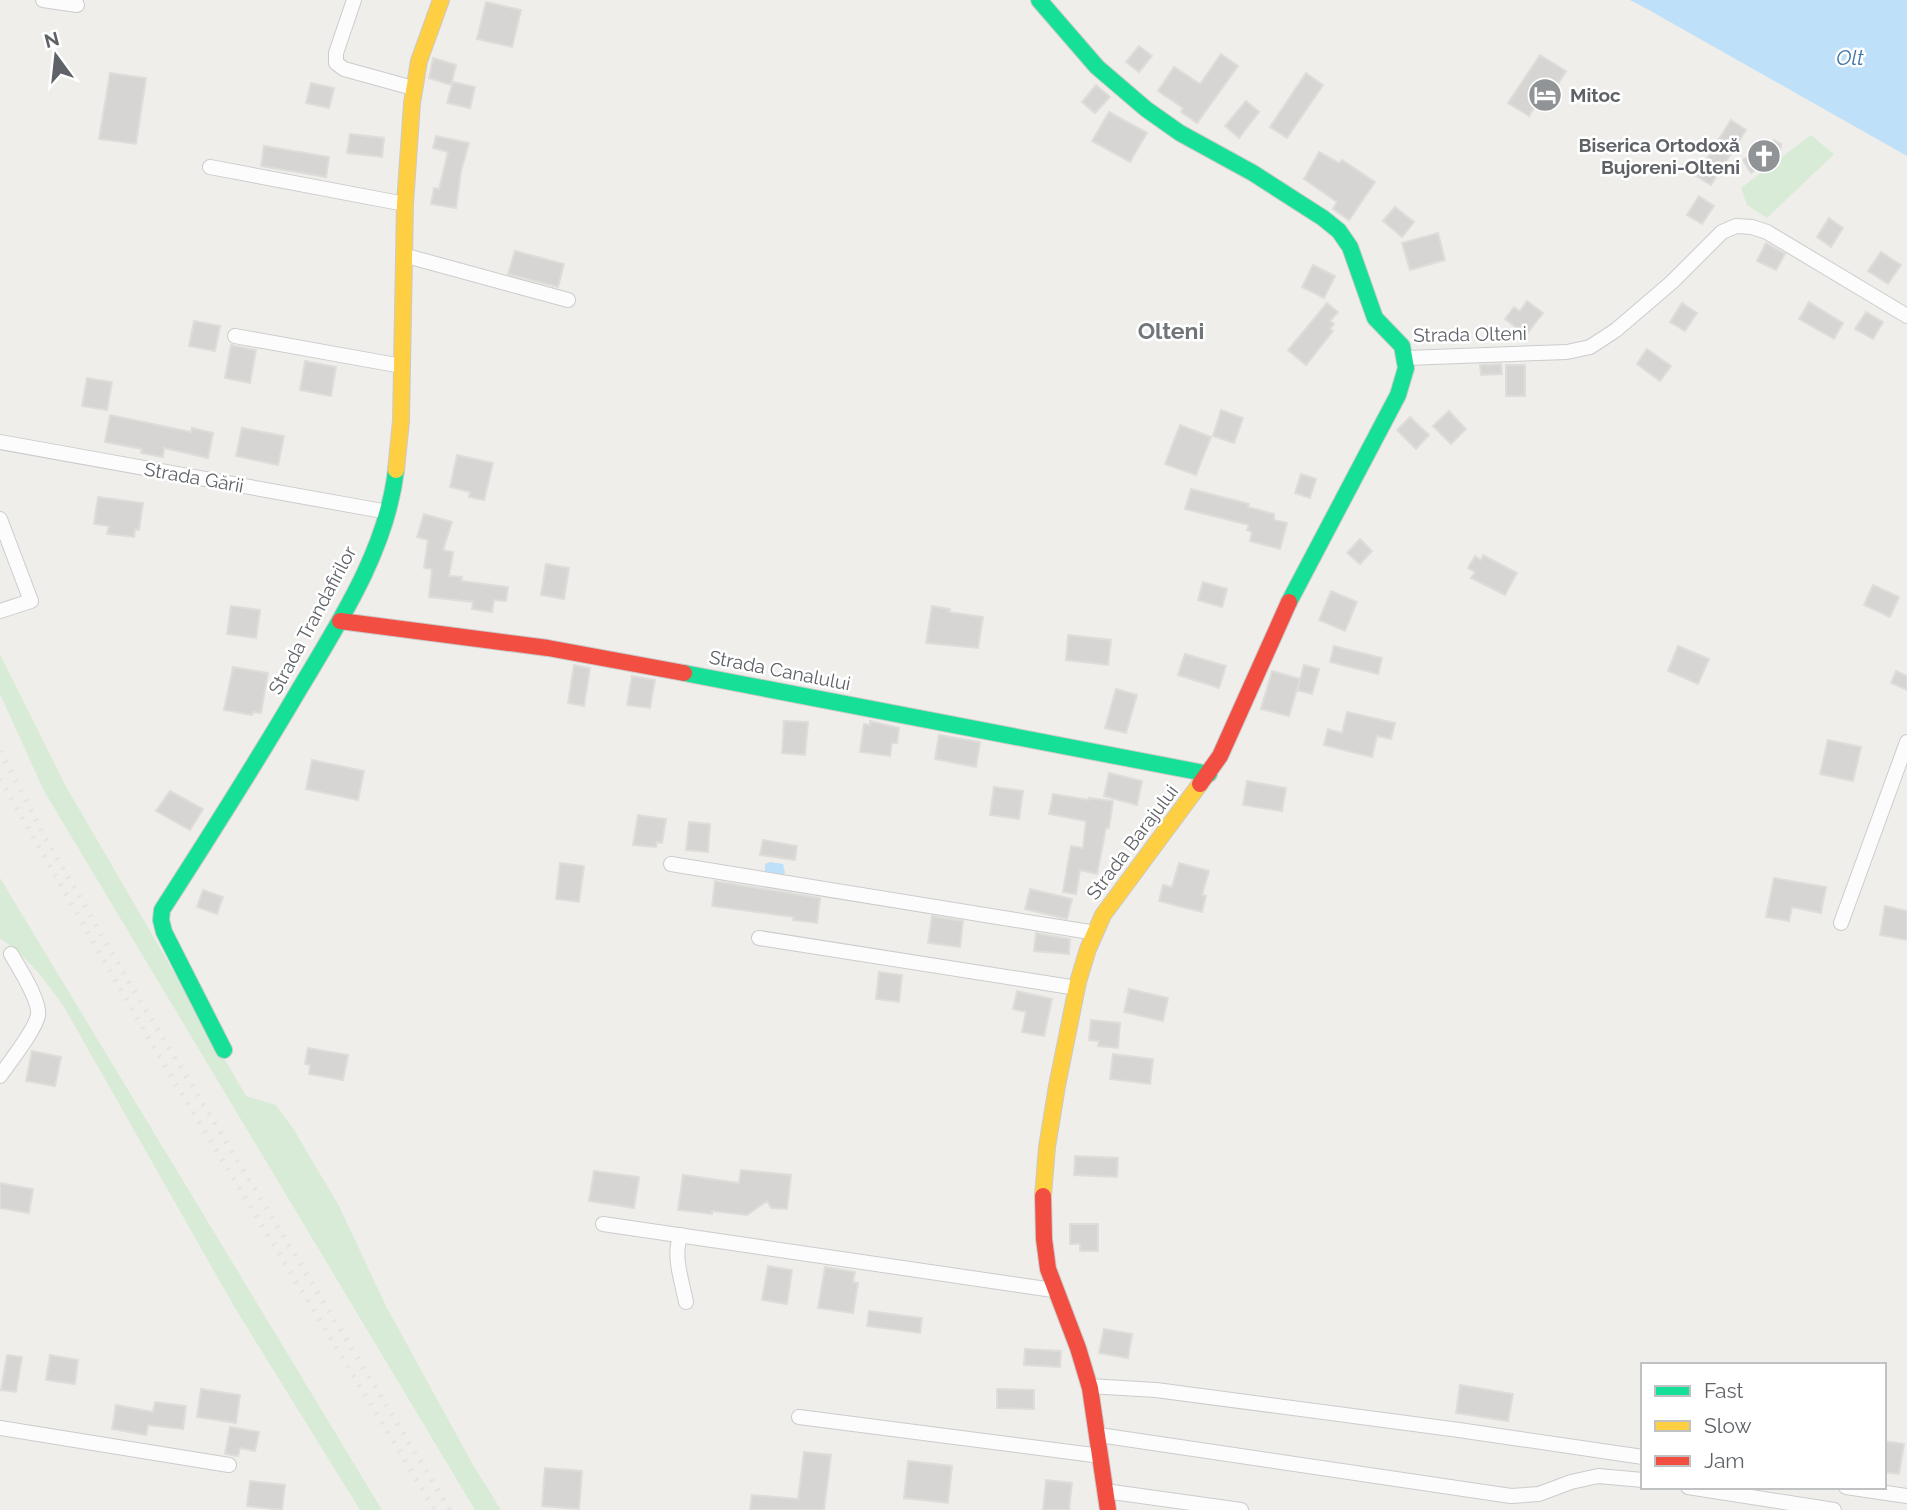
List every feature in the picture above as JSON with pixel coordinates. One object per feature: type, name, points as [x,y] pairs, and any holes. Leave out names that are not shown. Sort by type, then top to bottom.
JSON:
[{"type":"street","points":[[43,0],[77,5]]},
{"type":"street","points":[[354,0],[336,53],[336,63],[344,69],[413,88]]},
{"type":"street","name":"Strada Trandafirilor","points":[[224,1050],[164,932],[162,910],[248,776],[340,621],[377,544],[388,512],[397,463],[405,204],[413,88],[419,61],[440,0]]},
{"type":"street","name":"Strada Olteni","points":[[1039,0],[1097,67],[1146,109],[1180,133],[1253,173],[1339,231],[1350,247],[1368,304],[1376,318],[1402,346],[1406,358],[1567,352],[1590,347],[1616,330],[1672,282],[1721,232],[1736,226],[1752,226],[1767,232],[1907,316]]},
{"type":"street","points":[[209,167],[405,204]]},
{"type":"street","points":[[404,255],[568,300]]},
{"type":"street","points":[[235,337],[402,366]]},
{"type":"street","name":"Strada Barajului","points":[[1108,1510],[1089,1386],[1078,1348],[1053,1290],[1044,1227],[1044,1184],[1055,1096],[1077,988],[1092,938],[1103,915],[1209,775],[1220,756],[1297,583],[1398,395],[1403,383],[1406,358]]},
{"type":"street","name":"Strada Gării","points":[[0,442],[388,512]]},
{"type":"street","points":[[0,519],[31,601],[0,611]]},
{"type":"street","name":"Strada Canalului","points":[[340,621],[561,650],[847,703],[1209,775]]},
{"type":"street","points":[[1840,923],[1907,742]]},
{"type":"street","points":[[671,864],[1096,933]]},
{"type":"street","points":[[759,938],[1077,988]]},
{"type":"street","points":[[0,1076],[38,1015],[36,1002],[12,954]]},
{"type":"street","points":[[603,1224],[1053,1290]]},
{"type":"street","points":[[681,1235],[677,1244],[686,1302]]},
{"type":"street","points":[[1089,1386],[1184,1394],[1641,1457]]},
{"type":"street","points":[[799,1417],[1101,1456]]},
{"type":"street","points":[[0,1428],[229,1465]]},
{"type":"street","points":[[1098,1435],[1511,1496],[1539,1494],[1571,1482],[1598,1476],[1641,1480]]},
{"type":"street","points":[[1701,1489],[1834,1510]]},
{"type":"street","points":[[1860,1489],[1907,1496]]},
{"type":"street","points":[[1105,1491],[1241,1510]]},
{"type":"green space","points":[[1811,135],[1834,154],[1767,218],[1747,205],[1741,188]]},
{"type":"green space","points":[[0,654],[64,783],[246,1096],[276,1105],[339,1206],[386,1306],[473,1465],[501,1510],[475,1510],[44,791],[0,694]]},
{"type":"green space","points":[[0,878],[382,1510],[360,1510],[235,1308],[64,1007],[35,970],[0,938]]},
{"type":"water","name":"Olt","points":[[1630,0],[1907,0],[1907,156],[1649,10]]},
{"type":"water","points":[[765,864],[783,864],[785,873],[781,876],[765,872]]},
{"type":"building","points":[[486,2],[521,10],[512,47],[477,39]]},
{"type":"building","points":[[1139,46],[1152,56],[1139,72],[1126,62]]},
{"type":"building","points":[[1221,54],[1238,66],[1197,123],[1181,112],[1183,108],[1158,91],[1174,67],[1200,84]]},
{"type":"building","points":[[1540,55],[1566,71],[1547,102],[1540,98],[1529,116],[1508,103]]},
{"type":"building","points":[[433,58],[456,65],[451,85],[429,78]]},
{"type":"building","points":[[110,73],[146,78],[136,144],[99,139]]},
{"type":"building","points":[[1306,73],[1323,85],[1287,138],[1270,127]]},
{"type":"building","points":[[453,82],[475,87],[470,108],[447,103]]},
{"type":"building","points":[[311,83],[334,88],[329,108],[306,103]]},
{"type":"building","points":[[1096,85],[1110,97],[1095,113],[1082,102]]},
{"type":"building","points":[[1246,101],[1259,112],[1239,138],[1225,126]]},
{"type":"building","points":[[1109,112],[1147,133],[1130,162],[1092,141]]},
{"type":"building","points":[[1731,120],[1746,130],[1711,185],[1696,176]]},
{"type":"building","points":[[350,134],[384,138],[382,157],[347,153]]},
{"type":"building","points":[[436,136],[469,143],[461,171],[456,208],[431,204],[434,188],[439,189],[448,152],[433,148]]},
{"type":"building","points":[[1774,140],[1781,144],[1780,152],[1751,173],[1743,160]]},
{"type":"building","points":[[264,146],[329,157],[326,177],[261,166]]},
{"type":"building","points":[[1319,152],[1339,163],[1342,160],[1375,182],[1349,220],[1333,209],[1337,202],[1304,179]]},
{"type":"building","points":[[1699,196],[1714,206],[1702,224],[1687,215]]},
{"type":"building","points":[[1395,207],[1414,222],[1402,237],[1383,221]]},
{"type":"building","points":[[1829,218],[1843,228],[1831,247],[1817,237]]},
{"type":"building","points":[[1438,233],[1445,260],[1410,270],[1402,243]]},
{"type":"building","points":[[1766,243],[1785,254],[1776,270],[1757,261]]},
{"type":"building","points":[[515,251],[564,264],[558,287],[508,274]]},
{"type":"building","points":[[1881,252],[1901,265],[1888,284],[1868,271]]},
{"type":"building","points":[[1313,265],[1335,276],[1324,298],[1302,287]]},
{"type":"building","points":[[1527,301],[1543,313],[1526,335],[1505,319],[1514,307],[1520,311]]},
{"type":"building","points":[[1809,302],[1843,323],[1834,339],[1799,319]]},
{"type":"building","points":[[1327,303],[1338,312],[1330,321],[1334,324],[1330,329],[1333,331],[1306,365],[1288,350]]},
{"type":"building","points":[[1682,303],[1697,313],[1685,331],[1670,322]]},
{"type":"building","points":[[1866,312],[1883,322],[1873,339],[1855,329]]},
{"type":"building","points":[[194,321],[220,326],[215,351],[189,346]]},
{"type":"building","points":[[231,345],[256,350],[250,383],[225,378]]},
{"type":"building","points":[[1647,349],[1671,366],[1660,381],[1637,364]]},
{"type":"building","points":[[305,361],[336,367],[331,396],[300,390]]},
{"type":"building","points":[[1501,364],[1502,374],[1481,375],[1480,365]]},
{"type":"building","points":[[1506,365],[1525,365],[1525,396],[1506,396]]},
{"type":"building","points":[[87,378],[112,382],[107,410],[82,406]]},
{"type":"building","points":[[1221,410],[1243,418],[1234,443],[1213,436]]},
{"type":"building","points":[[1449,411],[1466,429],[1451,444],[1433,426]]},
{"type":"building","points":[[110,415],[191,432],[192,428],[213,433],[208,458],[164,448],[163,457],[141,453],[142,449],[105,442]]},
{"type":"building","points":[[1410,417],[1429,435],[1416,449],[1397,430]]},
{"type":"building","points":[[1180,425],[1211,437],[1196,475],[1165,464]]},
{"type":"building","points":[[242,428],[284,436],[278,465],[236,456]]},
{"type":"building","points":[[457,455],[493,463],[484,500],[469,497],[470,492],[450,487]]},
{"type":"building","points":[[1301,474],[1316,479],[1310,498],[1295,493]]},
{"type":"building","points":[[1191,489],[1249,504],[1248,507],[1274,514],[1274,520],[1287,523],[1280,549],[1250,541],[1252,532],[1247,530],[1249,525],[1185,509]]},
{"type":"building","points":[[98,497],[143,503],[139,530],[135,529],[134,537],[107,534],[109,526],[94,524]]},
{"type":"building","points":[[424,514],[452,522],[443,550],[453,552],[449,576],[462,577],[461,581],[508,587],[506,601],[494,600],[492,612],[472,609],[473,602],[429,597],[432,569],[424,568],[428,540],[417,537]]},
{"type":"building","points":[[1360,539],[1372,551],[1360,564],[1347,553]]},
{"type":"building","points":[[1483,555],[1517,573],[1505,595],[1471,578],[1475,572],[1468,568],[1475,556],[1481,560]]},
{"type":"building","points":[[546,564],[569,568],[564,599],[541,595]]},
{"type":"building","points":[[1203,582],[1227,589],[1222,607],[1198,600]]},
{"type":"building","points":[[1873,585],[1899,597],[1890,617],[1864,605]]},
{"type":"building","points":[[1331,591],[1357,602],[1345,631],[1319,620]]},
{"type":"building","points":[[231,606],[260,610],[256,638],[227,634]]},
{"type":"building","points":[[932,606],[950,609],[949,612],[983,617],[978,648],[926,643]]},
{"type":"building","points":[[1068,635],[1111,640],[1108,665],[1066,660]]},
{"type":"building","points":[[1334,646],[1382,658],[1378,674],[1330,662]]},
{"type":"building","points":[[1678,646],[1709,659],[1698,684],[1668,671]]},
{"type":"building","points":[[1185,654],[1226,666],[1219,688],[1178,675]]},
{"type":"building","points":[[574,665],[590,668],[584,706],[568,703]]},
{"type":"building","points":[[1304,665],[1319,669],[1312,694],[1297,690]]},
{"type":"building","points":[[233,667],[268,673],[261,713],[253,712],[252,715],[224,710]]},
{"type":"building","points":[[1272,671],[1300,679],[1289,716],[1261,709]]},
{"type":"building","points":[[1896,671],[1907,676],[1907,690],[1891,683]]},
{"type":"building","points":[[632,676],[655,680],[650,708],[627,705]]},
{"type":"building","points":[[1116,689],[1137,695],[1126,733],[1105,728]]},
{"type":"building","points":[[1347,712],[1395,723],[1391,739],[1377,736],[1372,757],[1324,745],[1328,729],[1342,733]]},
{"type":"building","points":[[784,721],[808,722],[805,755],[782,753]]},
{"type":"building","points":[[870,721],[899,728],[897,743],[892,743],[890,756],[860,752],[864,724],[870,725]]},
{"type":"building","points":[[939,735],[980,742],[976,767],[935,759]]},
{"type":"building","points":[[1828,740],[1861,747],[1853,781],[1820,774]]},
{"type":"building","points":[[312,760],[364,771],[358,800],[306,789]]},
{"type":"building","points":[[1109,773],[1142,781],[1137,805],[1104,796]]},
{"type":"building","points":[[1247,781],[1286,788],[1282,811],[1243,805]]},
{"type":"building","points":[[994,787],[1023,791],[1019,819],[990,815]]},
{"type":"building","points":[[170,791],[203,809],[190,830],[156,811]]},
{"type":"building","points":[[1053,794],[1113,801],[1097,874],[1080,870],[1076,894],[1063,892],[1071,846],[1083,848],[1086,821],[1049,814]]},
{"type":"building","points":[[638,815],[666,819],[662,843],[657,842],[656,847],[633,845]]},
{"type":"building","points":[[689,822],[710,824],[708,852],[686,850]]},
{"type":"building","points":[[763,840],[797,846],[795,860],[760,855]]},
{"type":"building","points":[[560,863],[584,866],[579,902],[556,899]]},
{"type":"building","points":[[1179,863],[1209,871],[1202,895],[1206,896],[1202,912],[1159,901],[1163,885],[1172,887]]},
{"type":"building","points":[[1774,878],[1826,887],[1821,913],[1792,907],[1789,921],[1766,917]]},
{"type":"building","points":[[715,881],[820,898],[817,923],[793,920],[794,917],[712,906]]},
{"type":"building","points":[[1030,889],[1072,899],[1067,919],[1025,909]]},
{"type":"building","points":[[203,890],[223,897],[217,914],[197,907]]},
{"type":"building","points":[[1885,906],[1907,911],[1907,940],[1880,935]]},
{"type":"building","points":[[932,916],[963,921],[960,947],[928,943]]},
{"type":"building","points":[[1036,933],[1070,939],[1069,954],[1034,951]]},
{"type":"building","points":[[879,972],[902,975],[899,1002],[876,999]]},
{"type":"building","points":[[1129,989],[1168,998],[1163,1021],[1124,1012]]},
{"type":"building","points":[[1017,991],[1052,999],[1044,1036],[1022,1032],[1026,1012],[1013,1009]]},
{"type":"building","points":[[1091,1020],[1120,1023],[1118,1048],[1098,1046],[1099,1041],[1089,1040]]},
{"type":"building","points":[[308,1048],[348,1055],[343,1080],[309,1074],[310,1065],[305,1064]]},
{"type":"building","points":[[32,1051],[61,1057],[55,1086],[26,1081]]},
{"type":"building","points":[[1113,1054],[1153,1059],[1150,1084],[1110,1079]]},
{"type":"building","points":[[1075,1156],[1118,1158],[1117,1177],[1074,1175]]},
{"type":"building","points":[[741,1170],[791,1175],[787,1209],[771,1208],[767,1201],[747,1215],[678,1210],[683,1175],[739,1183]]},
{"type":"building","points":[[594,1171],[639,1177],[634,1208],[589,1201]]},
{"type":"building","points":[[0,1183],[33,1189],[29,1213],[0,1208]]},
{"type":"building","points":[[1070,1224],[1098,1224],[1098,1251],[1080,1251],[1080,1244],[1070,1244]]},
{"type":"building","points":[[768,1266],[792,1270],[787,1304],[762,1300]]},
{"type":"building","points":[[825,1267],[855,1272],[853,1282],[858,1283],[853,1313],[818,1308]]},
{"type":"building","points":[[869,1311],[922,1318],[920,1333],[867,1326]]},
{"type":"building","points":[[1104,1329],[1132,1334],[1128,1358],[1099,1353]]},
{"type":"building","points":[[1025,1349],[1061,1351],[1060,1367],[1024,1365]]},
{"type":"building","points":[[7,1355],[22,1357],[16,1392],[1,1390]]},
{"type":"building","points":[[50,1355],[78,1360],[75,1384],[46,1380]]},
{"type":"building","points":[[1460,1385],[1513,1394],[1508,1421],[1456,1413]]},
{"type":"building","points":[[201,1389],[240,1395],[236,1423],[197,1417]]},
{"type":"building","points":[[997,1389],[1034,1390],[1034,1409],[997,1408]]},
{"type":"building","points":[[155,1402],[186,1406],[183,1429],[148,1425],[146,1435],[112,1429],[116,1405],[153,1412]]},
{"type":"building","points":[[230,1427],[259,1432],[255,1451],[240,1448],[238,1456],[225,1454]]},
{"type":"building","points":[[1886,1441],[1904,1444],[1899,1474],[1886,1472]]},
{"type":"building","points":[[804,1452],[831,1455],[824,1510],[750,1510],[752,1495],[798,1499]]},
{"type":"building","points":[[908,1461],[952,1466],[948,1503],[904,1498]]},
{"type":"building","points":[[545,1468],[582,1471],[579,1509],[542,1506]]},
{"type":"building","points":[[1046,1480],[1072,1483],[1069,1510],[1043,1510]]},
{"type":"building","points":[[250,1481],[285,1485],[282,1510],[247,1506]]},
{"type":"railway","points":[[0,751],[46,839],[130,984],[450,1510]]},
{"type":"railway","points":[[0,779],[153,1046],[435,1510]]},
{"type":"traffic: fast","points":[[1039,0],[1097,67],[1146,109],[1180,133],[1253,173],[1339,231],[1350,247],[1375,318],[1402,346],[1406,368],[1398,395],[1289,602]]},
{"type":"traffic: fast","points":[[224,1050],[164,932],[162,910],[346,610],[383,528],[396,470]]},
{"type":"traffic: fast","points":[[684,673],[1209,774]]},
{"type":"traffic: slow","points":[[396,470],[401,421],[405,204],[412,103],[419,61],[441,0]]},
{"type":"traffic: slow","points":[[1043,1196],[1047,1147],[1057,1086],[1078,982],[1088,949],[1103,915],[1200,784]]},
{"type":"traffic: jam","points":[[1200,784],[1220,756],[1289,602]]},
{"type":"traffic: jam","points":[[340,621],[548,648],[684,673]]},
{"type":"traffic: jam","points":[[1043,1196],[1048,1269],[1090,1388],[1108,1510]]},
{"type":"place","name":"Mitoc","points":[[1545,95]]},
{"type":"place","name":"Biserica Ortodoxă Bujoreni-Olteni","points":[[1764,156]]},
{"type":"district","name":"Olteni","points":[[1171,331]]}]
